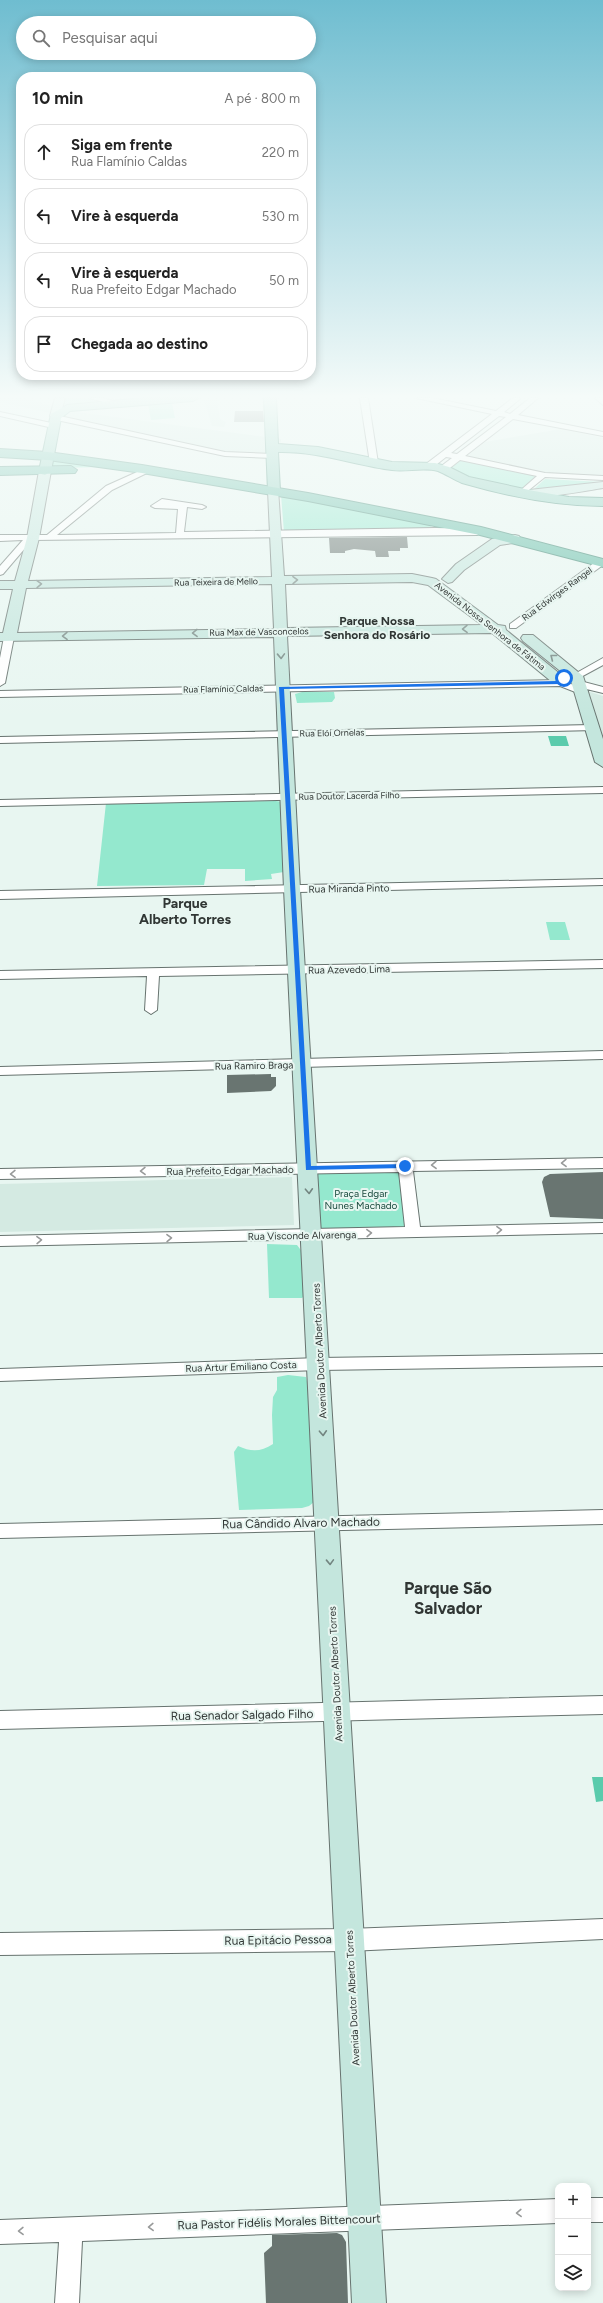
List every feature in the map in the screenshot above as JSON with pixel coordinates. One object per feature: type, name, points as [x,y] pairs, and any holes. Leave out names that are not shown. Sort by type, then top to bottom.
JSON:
[{"type":"highway","points":[[341,505],[601,563]]},
{"type":"main road","points":[[5,637],[20,585],[38,505]]},
{"type":"main road","name":"Avenida Doutor Alberto Torres","points":[[275,505],[292,889],[320,1364],[336,1713],[369,2303]]},
{"type":"main road","points":[[563,505],[569,507],[601,506]]},
{"type":"main road","points":[[448,579],[460,567],[505,541]]},
{"type":"main road","name":"Rua Teixeira de Mello","points":[[0,585],[412,578],[432,582]]},
{"type":"main road","name":"Avenida Nossa Senhora de Fátima","points":[[432,582],[448,579],[515,628],[580,684]]},
{"type":"main road","name":"Avenida Nossa Senhora de Fátima","points":[[432,582],[496,629],[559,681]]},
{"type":"main road","name":"Rua Max de Vasconcelos","points":[[5,637],[515,628]]},
{"type":"main road","points":[[559,681],[580,684],[603,762]]},
{"type":"street","points":[[49,537],[88,505]]},
{"type":"street","points":[[180,535],[183,506],[202,507]]},
{"type":"street","points":[[0,538],[276,533],[437,526],[478,532],[505,541]]},
{"type":"street","points":[[0,572],[31,538]]},
{"type":"street","name":"Rua Edwirges Rangel","points":[[515,628],[601,563]]},
{"type":"street","points":[[0,683],[5,637]]},
{"type":"street","points":[[580,684],[603,661]]},
{"type":"street","name":"Rua Flamínio Caldas","points":[[0,694],[559,681]]},
{"type":"street","points":[[580,684],[603,690]]},
{"type":"street","name":"Rua Elói Ornelas","points":[[0,740],[592,728]]},
{"type":"street","name":"Rua Doutor Lacerda Filho","points":[[0,803],[603,790]]},
{"type":"street","name":"Rua Miranda Pinto","points":[[0,895],[603,882]]},
{"type":"street","name":"Rua Azevedo Lima","points":[[0,975],[603,964]]},
{"type":"street","points":[[151,1010],[153,972]]},
{"type":"street","name":"Rua Ramiro Braga","points":[[0,1071],[603,1056]]},
{"type":"street","name":"Rua Prefeito Edgar Machado","points":[[0,1174],[603,1163]]},
{"type":"street","points":[[405,1166],[413,1232]]},
{"type":"street","name":"Rua Visconde Alvarenga","points":[[0,1241],[603,1228]]},
{"type":"street","name":"Rua Artur Emiliano Costa","points":[[0,1375],[320,1364],[603,1360]]},
{"type":"street","name":"Rua Cândido Alvaro Machado","points":[[0,1531],[328,1522],[603,1517]]},
{"type":"street","name":"Rua Senador Salgado Filho","points":[[0,1720],[336,1713],[603,1705]]},
{"type":"street","name":"Rua Epitácio Pessoa","points":[[0,1944],[349,1940],[603,1929]]},
{"type":"street","points":[[591,2210],[603,2210]]},
{"type":"street","name":"Rua Pastor Fidélis Morales Bittencourt","points":[[0,2232],[555,2211]]},
{"type":"street","points":[[67,2303],[71,2230]]},
{"type":"shaded area","points":[[587,691],[603,696],[603,742]]},
{"type":"shaded area","points":[[548,736],[566,736],[569,746],[551,746]]},
{"type":"shaded area","points":[[292,1177],[294,1225],[0,1232],[0,1184]]},
{"type":"shaded area","points":[[592,1777],[603,1777],[603,1801],[596,1802]]},
{"type":"green space","points":[[282,505],[334,505],[434,525],[428,528],[284,532]]},
{"type":"green space","points":[[302,692],[334,692],[335,698],[332,702],[297,703],[295,694]]},
{"type":"green space","points":[[283,802],[284,872],[271,874],[272,879],[245,881],[245,869],[207,869],[204,885],[97,886],[106,803]]},
{"type":"green space","points":[[546,922],[565,922],[570,940],[550,940]]},
{"type":"green space","name":"Praça Edgar Nunes Machado","points":[[402,1168],[409,1227],[316,1229],[313,1171]]},
{"type":"green space","points":[[267,1244],[297,1245],[303,1253],[305,1295],[302,1298],[269,1298]]},
{"type":"green space","points":[[288,1375],[306,1377],[310,1394],[314,1502],[309,1506],[302,1508],[239,1510],[234,1452],[238,1446],[252,1450],[260,1450],[273,1444],[273,1397],[277,1390],[277,1377]]},
{"type":"building","points":[[407,537],[408,548],[400,548],[400,551],[388,551],[389,557],[376,557],[375,551],[354,549],[345,551],[345,553],[330,553],[329,538]]},
{"type":"building","points":[[271,1074],[271,1077],[276,1077],[276,1086],[271,1091],[227,1093],[227,1075]]},
{"type":"building","points":[[603,1172],[603,1219],[550,1217],[542,1182],[544,1177],[550,1174]]},
{"type":"building","points":[[337,2233],[342,2235],[346,2242],[348,2303],[266,2303],[264,2253],[272,2246],[272,2235]]},
{"type":"district","name":"Parque Nossa Senhora do Rosário","points":[[377,628]]},
{"type":"district","name":"Parque Alberto Torres","points":[[185,912]]},
{"type":"district","name":"Parque São Salvador","points":[[448,1598]]},
{"type":"route","points":[[405,1166],[308,1168],[282,687],[561,683],[558,679],[564,678]]}]
